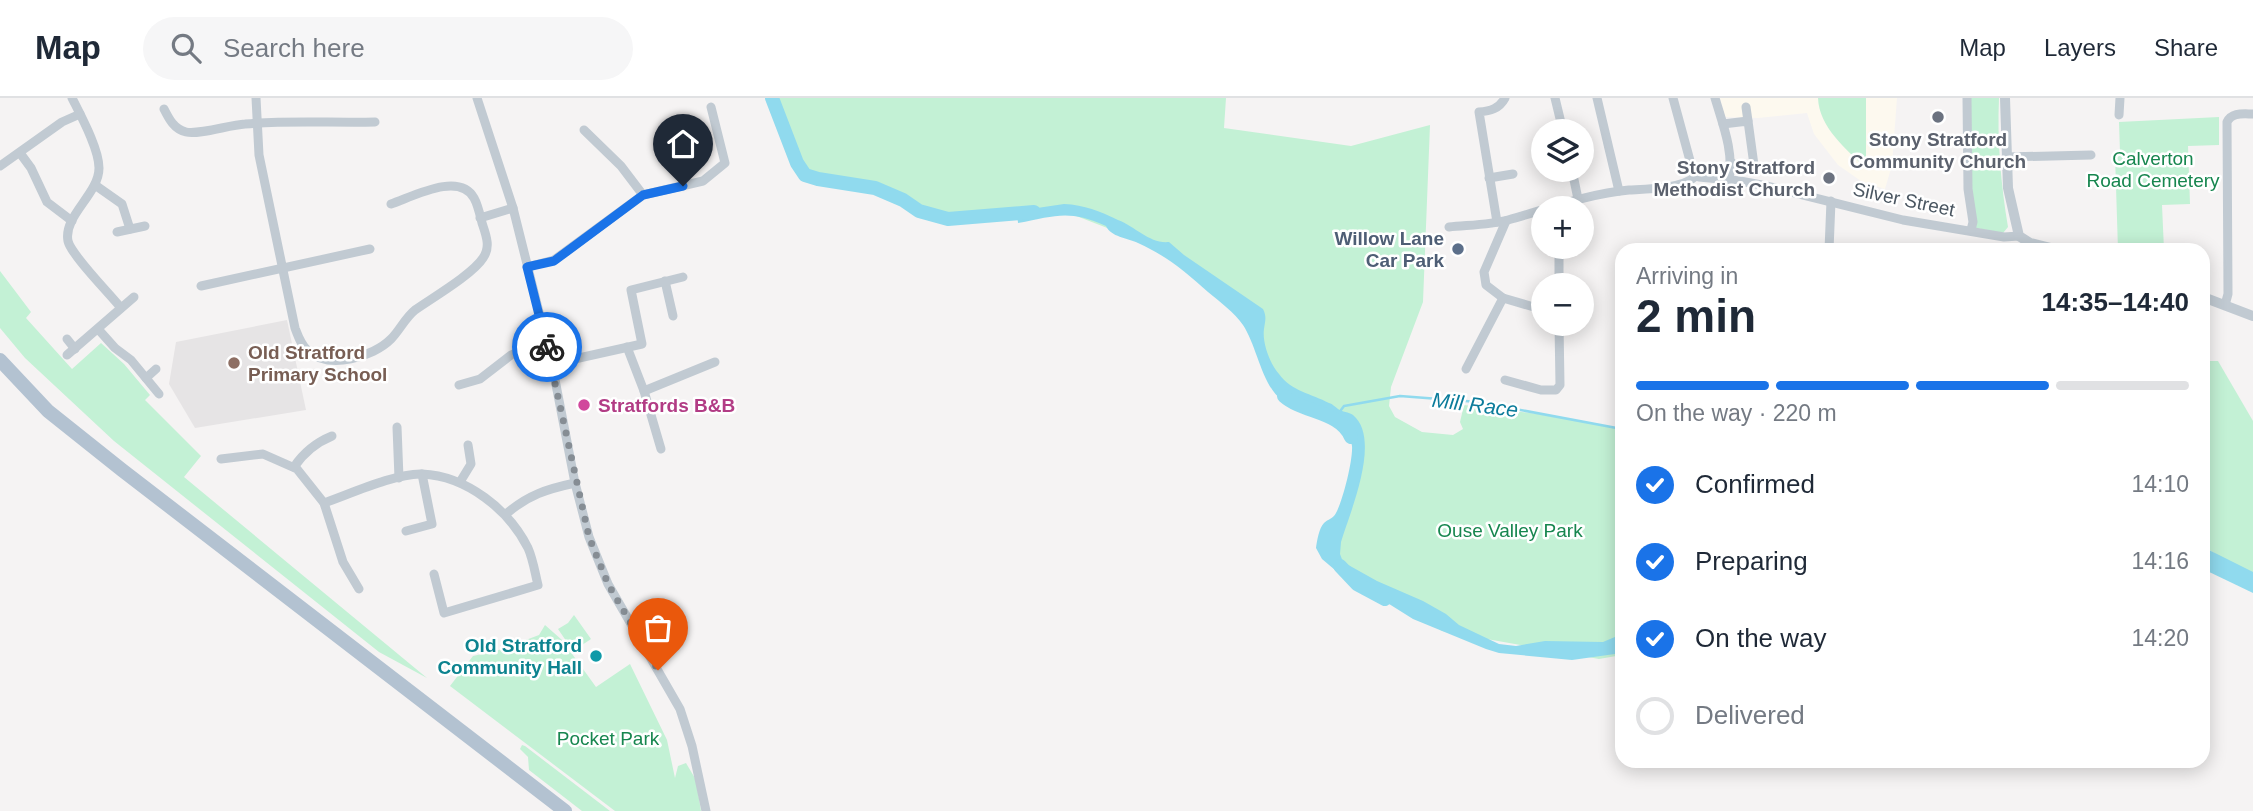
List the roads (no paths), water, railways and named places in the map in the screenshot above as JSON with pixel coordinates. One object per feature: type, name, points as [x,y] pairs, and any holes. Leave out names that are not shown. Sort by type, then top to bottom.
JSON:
[{"type":"main road","points":[[0,360],[48,411],[565,811]]},
{"type":"street","points":[[72,98],[94,148],[99,168],[95,186],[72,221],[68,234],[69,245],[121,308]]},
{"type":"street","points":[[256,98],[259,155],[295,328],[308,351],[319,357],[330,360],[366,355],[379,348],[393,338],[412,313],[481,261],[488,248],[487,235],[474,197],[459,186],[447,185],[391,204]]},
{"type":"street","points":[[477,98],[513,208],[552,364],[575,482],[589,537],[608,584],[680,709],[692,746],[706,811]]},
{"type":"street","points":[[1505,98],[1498,107],[1479,112],[1489,178],[1502,221],[1484,272],[1486,285],[1503,298],[1531,306]]},
{"type":"street","points":[[1555,98],[1560,119]]},
{"type":"street","points":[[1597,98],[1619,191]]},
{"type":"street","points":[[1593,196],[1658,188],[1688,182],[1698,177],[1692,168],[1673,98]]},
{"type":"street","points":[[1715,98],[1731,162],[1729,180]]},
{"type":"street","points":[[1967,98],[1968,189],[1973,222],[1971,230]]},
{"type":"street","points":[[2005,98],[2008,188],[2019,236],[2033,243]]},
{"type":"street","points":[[2119,114],[2120,98]]},
{"type":"street","points":[[527,267],[554,261],[643,195],[703,181],[725,163],[711,107]]},
{"type":"street","points":[[1731,162],[1745,170],[1751,170],[1754,165],[1746,107]]},
{"type":"street","points":[[164,109],[177,128],[195,133],[256,123],[375,122]]},
{"type":"street","points":[[0,166],[62,122],[80,114]]},
{"type":"street","points":[[2225,305],[2228,294],[2227,122],[2234,114],[2253,114]]},
{"type":"street","points":[[1723,124],[1748,121]]},
{"type":"street","points":[[584,130],[621,166],[643,195]]},
{"type":"street","points":[[20,153],[47,202],[72,221]]},
{"type":"street","points":[[2006,157],[2091,155]]},
{"type":"street","points":[[1489,178],[1513,174]]},
{"type":"street","name":"Silver Street","points":[[1698,177],[1804,194],[1903,220],[2004,237],[2019,236]]},
{"type":"street","points":[[95,186],[122,204],[130,229]]},
{"type":"street","points":[[1829,243],[1831,201]]},
{"type":"street","points":[[481,218],[513,208]]},
{"type":"street","points":[[1449,227],[1502,221],[1531,213]]},
{"type":"street","points":[[117,232],[145,226]]},
{"type":"street","points":[[201,286],[370,249]]},
{"type":"street","points":[[552,364],[642,344],[631,290],[683,277]]},
{"type":"street","points":[[665,281],[673,316]]},
{"type":"street","points":[[67,339],[71,352],[134,297]]},
{"type":"street","points":[[1466,369],[1503,298]]},
{"type":"street","points":[[2210,300],[2253,316]]},
{"type":"street","points":[[98,329],[115,348],[131,360],[159,394]]},
{"type":"street","points":[[1505,380],[1541,390],[1556,390],[1560,385],[1559,336]]},
{"type":"street","points":[[459,385],[480,379],[511,355],[545,340]]},
{"type":"street","points":[[627,347],[644,391],[661,449]]},
{"type":"street","points":[[1460,354],[1472,359]]},
{"type":"street","points":[[644,391],[715,362]]},
{"type":"street","points":[[146,378],[156,369]]},
{"type":"street","points":[[397,427],[399,478]]},
{"type":"street","points":[[294,467],[300,457],[316,443],[332,436]]},
{"type":"street","points":[[460,482],[471,464],[468,444]]},
{"type":"street","points":[[221,459],[263,454],[294,467],[324,503],[343,562],[359,589]]},
{"type":"street","points":[[406,531],[432,524],[422,474]]},
{"type":"street","points":[[324,503],[399,478],[422,474],[460,482],[506,514],[529,550],[538,585],[443,613],[434,574]]},
{"type":"street","points":[[506,514],[522,500],[575,482]]},
{"type":"water","points":[[1064,204],[1098,211],[1149,238],[1169,242],[1263,309],[1265,347],[1284,380],[1353,415],[1361,426],[1365,441],[1364,458],[1341,542],[1340,554],[1343,562],[1377,581],[1423,601],[1459,625],[1499,644],[1516,646],[1545,641],[1603,642],[1615,637],[1615,654],[1572,660],[1499,653],[1413,619],[1335,570],[1322,559],[1316,548],[1321,528],[1336,513],[1347,480],[1352,446],[1342,425],[1322,410],[1308,405],[1289,404],[1275,394],[1239,320],[1227,307],[1166,259],[1138,243],[1115,235],[1106,226],[1082,217],[1053,216],[1018,223],[1017,211]]},
{"type":"water","points":[[2210,550],[2253,572],[2253,593],[2210,572]]},
{"type":"waterway","points":[[772,98],[797,163],[805,175],[875,188],[903,200],[919,211],[948,219],[1034,212]]},
{"type":"waterway","points":[[1284,396],[1339,422],[1351,437]]},
{"type":"waterway","name":"Mill Race","points":[[1341,410],[1344,406],[1400,396],[1478,402],[1615,428]]},
{"type":"waterway","points":[[1340,566],[1357,584],[1385,599]]},
{"type":"place","name":"Stony Stratford Community Church","points":[[1938,117]]},
{"type":"place","name":"Stony Stratford Methodist Church","points":[[1829,178]]},
{"type":"place","name":"Willow Lane Car Park","points":[[1458,249]]},
{"type":"place","name":"Old Stratford Primary School","points":[[234,363]]},
{"type":"place","name":"Stratfords B&B","points":[[584,405]]},
{"type":"place","name":"Old Stratford Community Hall","points":[[596,656]]},
{"type":"park label","name":"Calverton Road Cemetery","points":[[2153,169]]},
{"type":"park label","name":"Ouse Valley Park","points":[[1510,530]]},
{"type":"park label","name":"Pocket Park","points":[[608,738]]}]
